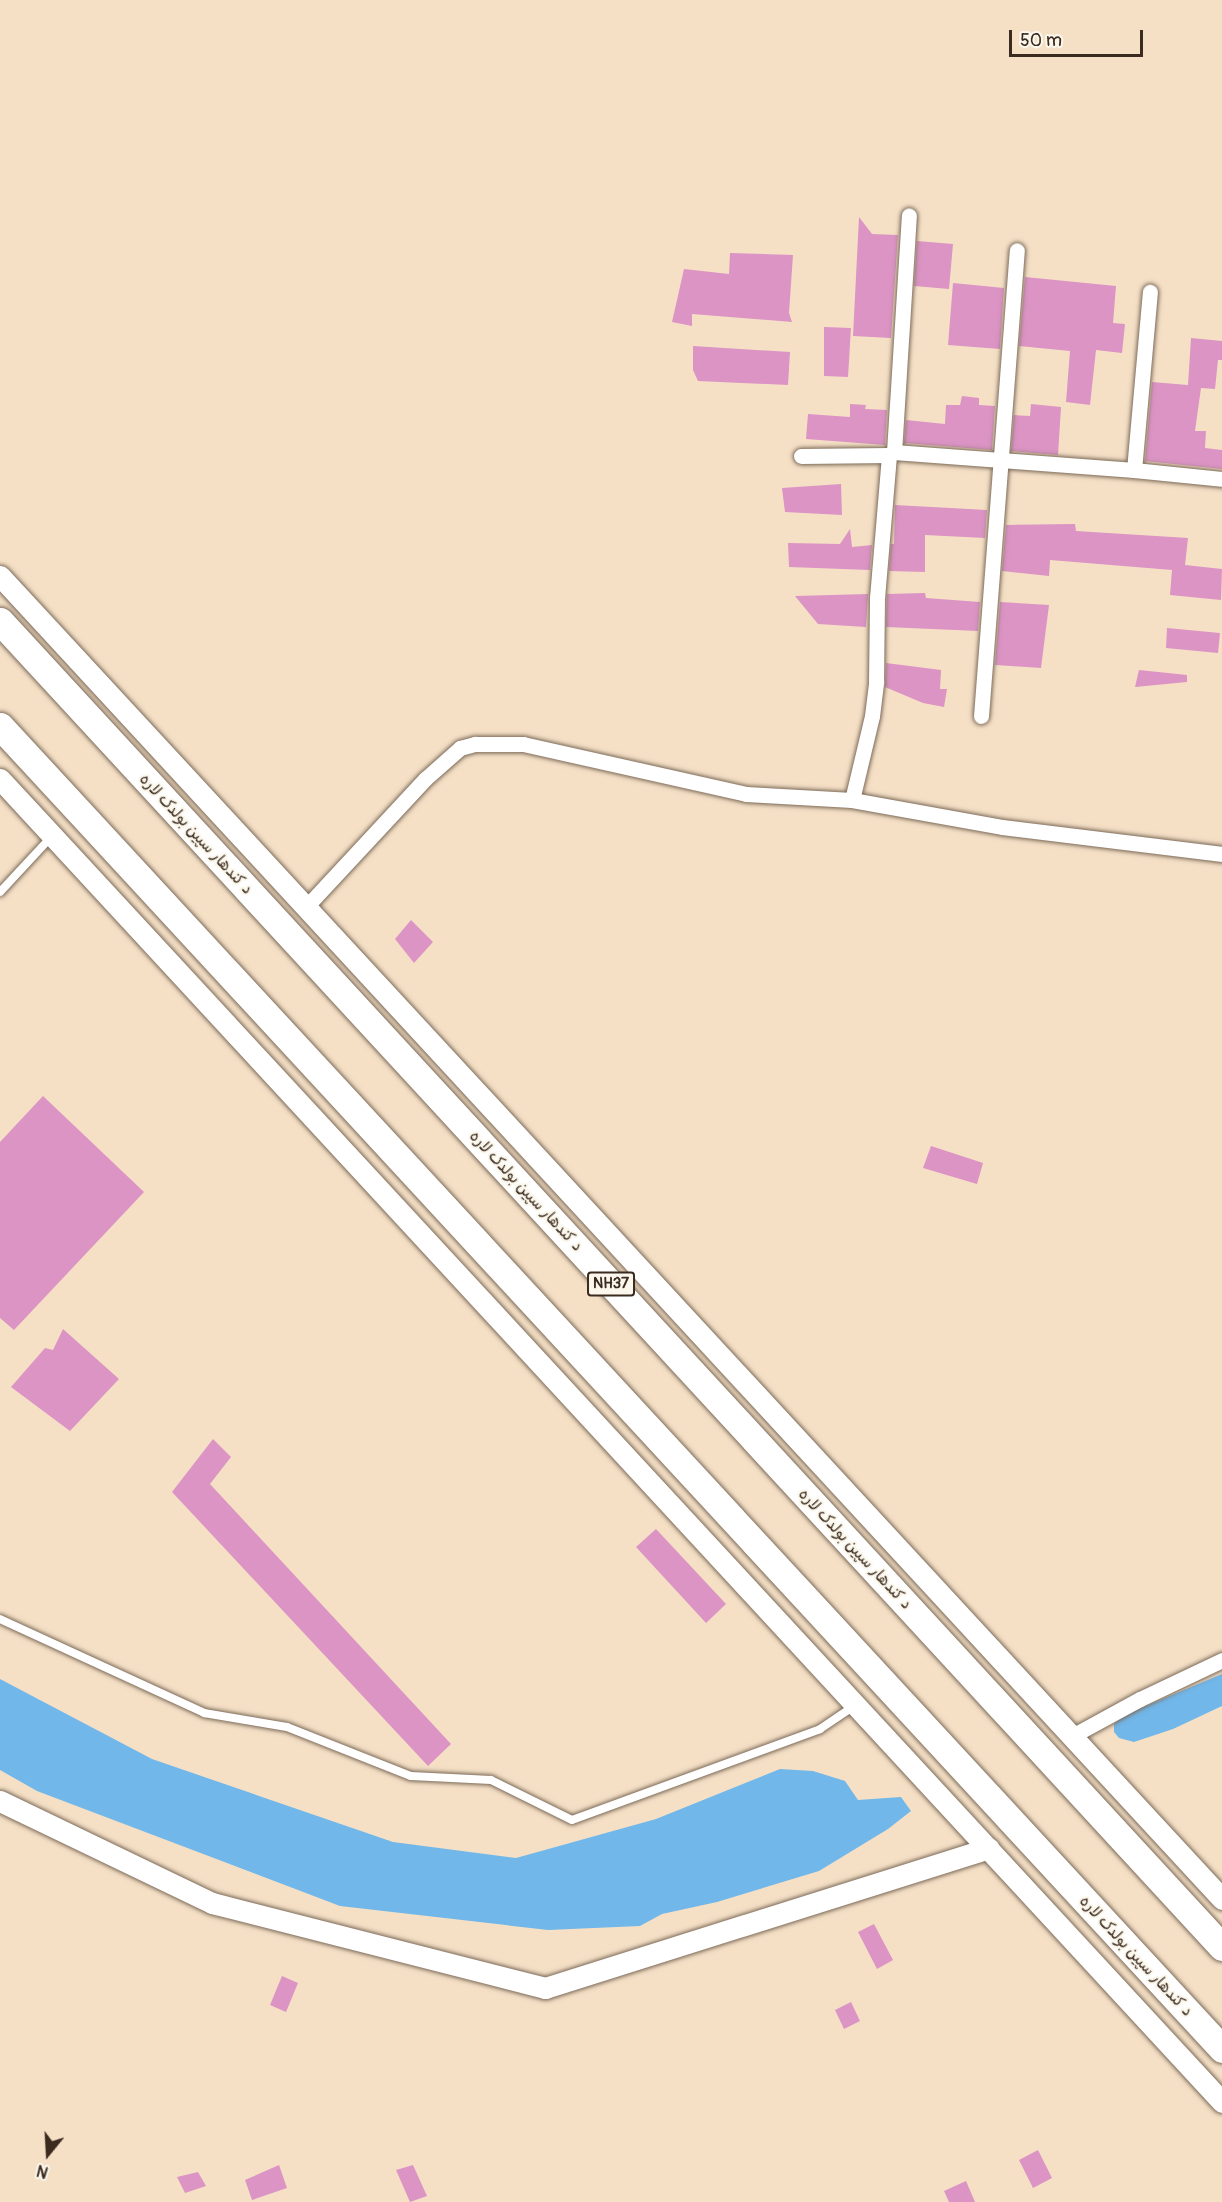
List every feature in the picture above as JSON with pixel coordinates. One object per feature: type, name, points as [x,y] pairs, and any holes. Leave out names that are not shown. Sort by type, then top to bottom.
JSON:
[{"type":"highway","name":"د کندهار سپین بولدک لاره","points":[[0,621],[1222,1947]]},
{"type":"highway","name":"د کندهار سپین بولدک لاره","points":[[0,726],[1222,2049]]},
{"type":"street","points":[[852,800],[870,725],[876,681],[877,598],[891,454],[909,214]]},
{"type":"street","points":[[981,716],[1017,249]]},
{"type":"street","points":[[1134,470],[1150,292]]},
{"type":"street","points":[[801,456],[891,454],[1002,460],[1222,479]]},
{"type":"street","points":[[0,576],[1222,1899]]},
{"type":"street","points":[[306,907],[425,779],[460,748],[475,744],[523,744],[746,794],[852,800],[1002,827],[1222,854]]},
{"type":"street","points":[[0,779],[1222,2102]]},
{"type":"street","points":[[1072,1736],[1140,1699],[1222,1660]]},
{"type":"street","points":[[0,1801],[212,1903],[545,1988],[988,1848]]},
{"type":"lane","points":[[0,892],[52,836]]},
{"type":"lane","points":[[0,1619],[204,1713],[287,1727],[411,1776],[491,1780],[572,1820],[820,1729],[855,1705]]},
{"type":"water","points":[[1222,1674],[1222,1706],[1173,1729],[1134,1742],[1119,1738],[1114,1732],[1114,1724],[1122,1716]]},
{"type":"water","points":[[0,1679],[152,1759],[393,1842],[516,1858],[656,1819],[780,1769],[813,1771],[845,1781],[858,1800],[901,1797],[911,1811],[888,1829],[819,1871],[717,1902],[662,1914],[640,1926],[548,1930],[340,1906],[37,1791],[0,1770]]},
{"type":"building","points":[[859,217],[872,234],[898,235],[891,338],[853,336]]},
{"type":"building","points":[[917,241],[953,244],[949,289],[914,286]]},
{"type":"building","points":[[730,253],[793,255],[789,313],[792,322],[692,314],[692,326],[672,322],[684,269],[729,274]]},
{"type":"building","points":[[1025,277],[1116,286],[1113,323],[1125,324],[1122,353],[1096,350],[1090,405],[1066,402],[1070,351],[1019,346]]},
{"type":"building","points":[[953,283],[1004,288],[1000,349],[948,345]]},
{"type":"building","points":[[824,327],[851,328],[848,377],[824,376]]},
{"type":"building","points":[[1191,338],[1222,341],[1222,360],[1218,360],[1215,389],[1201,388],[1195,431],[1206,431],[1205,448],[1222,450],[1222,469],[1145,461],[1152,382],[1188,385]]},
{"type":"building","points":[[693,346],[790,352],[788,385],[698,381],[693,370]]},
{"type":"building","points":[[962,396],[979,398],[979,405],[995,406],[992,450],[904,443],[906,420],[945,424],[946,405],[960,405]]},
{"type":"building","points":[[850,404],[866,405],[865,409],[887,410],[885,445],[806,439],[808,414],[850,417]]},
{"type":"building","points":[[1031,404],[1061,407],[1058,455],[1011,451],[1014,415],[1030,416]]},
{"type":"building","points":[[841,484],[842,515],[785,512],[782,488]]},
{"type":"building","points":[[895,505],[987,510],[985,538],[925,535],[925,572],[889,571],[891,544],[894,544]]},
{"type":"building","points":[[1075,524],[1076,531],[1188,538],[1185,565],[1222,569],[1221,600],[1170,595],[1172,570],[1050,560],[1049,576],[1002,571],[1006,525]]},
{"type":"building","points":[[850,529],[852,547],[872,545],[870,570],[789,567],[788,543],[840,544]]},
{"type":"building","points":[[925,593],[926,598],[980,602],[978,631],[886,627],[887,594]]},
{"type":"building","points":[[868,594],[866,627],[818,624],[795,596]]},
{"type":"building","points":[[1000,602],[1049,605],[1041,668],[995,665]]},
{"type":"building","points":[[1167,628],[1220,633],[1218,653],[1166,648]]},
{"type":"building","points":[[886,663],[941,670],[940,689],[947,689],[944,707],[923,703],[885,687]]},
{"type":"building","points":[[1139,670],[1187,675],[1187,682],[1135,687]]},
{"type":"building","points":[[411,920],[433,942],[414,963],[395,939]]},
{"type":"building","points":[[43,1096],[144,1192],[14,1330],[0,1318],[0,1142]]},
{"type":"building","points":[[931,1146],[983,1163],[977,1184],[923,1168]]},
{"type":"building","points":[[63,1329],[119,1379],[70,1431],[11,1387],[45,1348],[53,1350]]},
{"type":"building","points":[[213,1439],[231,1457],[210,1484],[451,1744],[428,1766],[172,1492]]},
{"type":"building","points":[[656,1529],[726,1604],[706,1623],[636,1547]]},
{"type":"building","points":[[874,1924],[893,1960],[877,1969],[858,1932]]},
{"type":"building","points":[[282,1976],[298,1983],[286,2012],[270,2005]]},
{"type":"building","points":[[851,2002],[860,2021],[844,2029],[835,2010]]},
{"type":"building","points":[[1038,2150],[1052,2178],[1033,2188],[1019,2160]]},
{"type":"building","points":[[279,2165],[287,2188],[252,2200],[245,2180]]},
{"type":"building","points":[[413,2165],[427,2196],[410,2202],[396,2170]]},
{"type":"building","points":[[198,2172],[206,2186],[185,2193],[177,2177]]},
{"type":"building","points":[[966,2181],[975,2202],[949,2202],[944,2191]]}]
